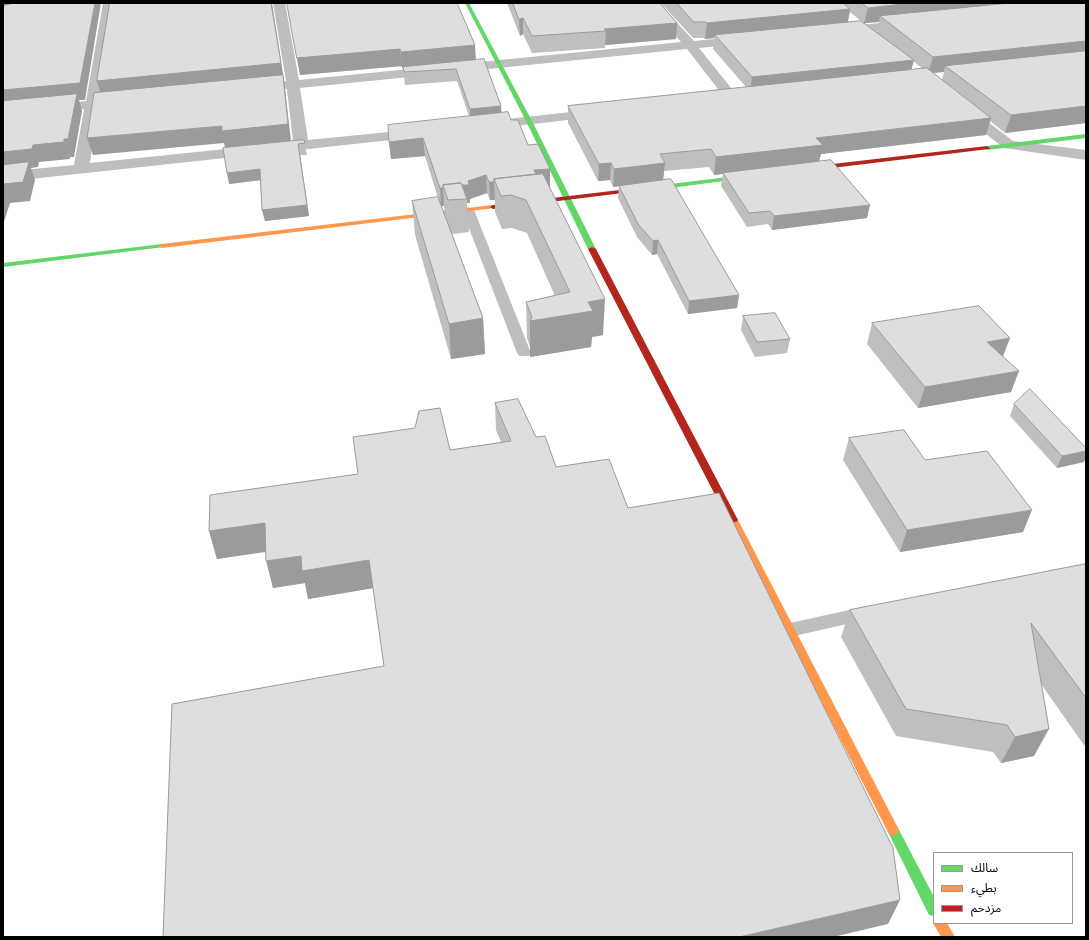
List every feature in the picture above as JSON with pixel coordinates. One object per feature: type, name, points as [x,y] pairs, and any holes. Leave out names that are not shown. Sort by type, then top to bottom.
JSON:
[{"type":"main road","points":[[467,3],[500,64],[566,198],[933,908]]},
{"type":"main road","points":[[795,171],[1086,136]]},
{"type":"main road","points":[[3,265],[764,175]]},
{"type":"main road","points":[[941,924],[948,937]]},
{"type":"street","points":[[81,169],[109,3]]},
{"type":"street","points":[[280,3],[301,145]]},
{"type":"street","points":[[653,3],[733,99]]},
{"type":"street","points":[[849,19],[874,39]]},
{"type":"street","points":[[830,32],[922,22]]},
{"type":"street","points":[[239,90],[753,40]]},
{"type":"street","points":[[718,100],[749,97]]},
{"type":"street","points":[[3,113],[138,100]]},
{"type":"street","points":[[954,102],[1009,145],[1086,155]]},
{"type":"street","points":[[474,127],[615,112]]},
{"type":"street","points":[[3,177],[435,131]]},
{"type":"lane","points":[[468,210],[524,353]]},
{"type":"lane","points":[[790,630],[883,610]]},
{"type":"building","points":[[14,3],[95,3],[80,83],[3,90],[3,6]]},
{"type":"building","points":[[110,3],[271,3],[281,63],[97,81]]},
{"type":"building","points":[[287,3],[457,3],[475,45],[401,52],[400,49],[297,58]]},
{"type":"building","points":[[513,3],[660,3],[677,23],[604,29],[606,31],[532,36],[523,18],[519,19]]},
{"type":"building","points":[[677,3],[843,3],[850,9],[707,23],[694,22]]},
{"type":"building","points":[[862,3],[912,3],[868,8]]},
{"type":"building","points":[[1010,3],[1086,3],[1086,41],[933,57],[880,16]]},
{"type":"building","points":[[861,21],[914,60],[752,77],[715,35]]},
{"type":"building","points":[[1086,51],[1086,106],[1011,115],[945,66]]},
{"type":"building","points":[[484,59],[501,106],[470,109],[456,69],[404,72],[403,67]]},
{"type":"building","points":[[927,68],[991,118],[816,138],[823,145],[716,157],[711,149],[660,154],[665,163],[614,169],[611,163],[599,164],[568,106]]},
{"type":"building","points":[[283,75],[288,124],[222,131],[222,126],[87,138],[94,93]]},
{"type":"building","points":[[77,94],[68,139],[64,139],[64,142],[33,145],[32,149],[3,152],[3,101]]},
{"type":"building","points":[[508,112],[511,120],[518,120],[528,145],[538,144],[550,169],[534,170],[536,174],[494,179],[494,182],[489,182],[486,175],[468,181],[469,185],[462,185],[461,183],[443,185],[443,188],[440,188],[423,138],[389,142],[388,125]]},
{"type":"building","points":[[304,140],[305,143],[298,144],[307,205],[262,210],[260,169],[227,173],[223,148]]},
{"type":"building","points":[[831,160],[870,205],[774,216],[770,211],[749,213],[723,173]]},
{"type":"building","points":[[29,162],[23,182],[3,184],[3,165]]},
{"type":"building","points":[[543,174],[605,299],[588,302],[593,311],[530,321],[532,317],[526,302],[570,292],[526,200],[511,195],[501,196],[494,179]]},
{"type":"building","points":[[671,179],[739,295],[689,301],[658,240],[653,241],[638,224],[619,186]]},
{"type":"building","points":[[461,183],[467,199],[448,200],[443,185]]},
{"type":"building","points":[[438,197],[483,318],[449,324],[412,201]]},
{"type":"building","points":[[979,306],[1010,338],[987,342],[1019,371],[925,387],[872,323]]},
{"type":"building","points":[[775,313],[790,339],[757,342],[743,316]]},
{"type":"building","points":[[1030,389],[1086,448],[1086,451],[1062,456],[1014,404]]},
{"type":"building","points":[[518,399],[536,437],[545,436],[556,467],[609,459],[628,508],[719,493],[893,848],[900,900],[739,937],[163,937],[172,704],[384,666],[369,560],[302,571],[301,556],[266,561],[265,523],[209,531],[210,495],[358,474],[353,437],[415,428],[419,411],[440,408],[450,450],[511,441],[495,403]]},
{"type":"building","points":[[904,430],[925,460],[987,451],[1032,510],[907,530],[849,438]]},
{"type":"building","points":[[1086,564],[1086,698],[1031,623],[1049,729],[1015,737],[1007,725],[906,709],[850,610]]},
{"type":"traffic: fast","points":[[467,3],[529,121],[592,249]]},
{"type":"traffic: fast","points":[[987,148],[1086,136]]},
{"type":"traffic: fast","points":[[662,187],[753,176]]},
{"type":"traffic: fast","points":[[3,265],[162,246]]},
{"type":"traffic: fast","points":[[893,830],[933,908]]},
{"type":"traffic: slow","points":[[162,246],[493,207]]},
{"type":"traffic: slow","points":[[733,520],[893,830]]},
{"type":"traffic: slow","points":[[941,924],[948,937]]},
{"type":"traffic: jam","points":[[807,169],[987,148]]},
{"type":"traffic: jam","points":[[493,207],[662,187]]},
{"type":"traffic: jam","points":[[592,249],[733,520]]}]
